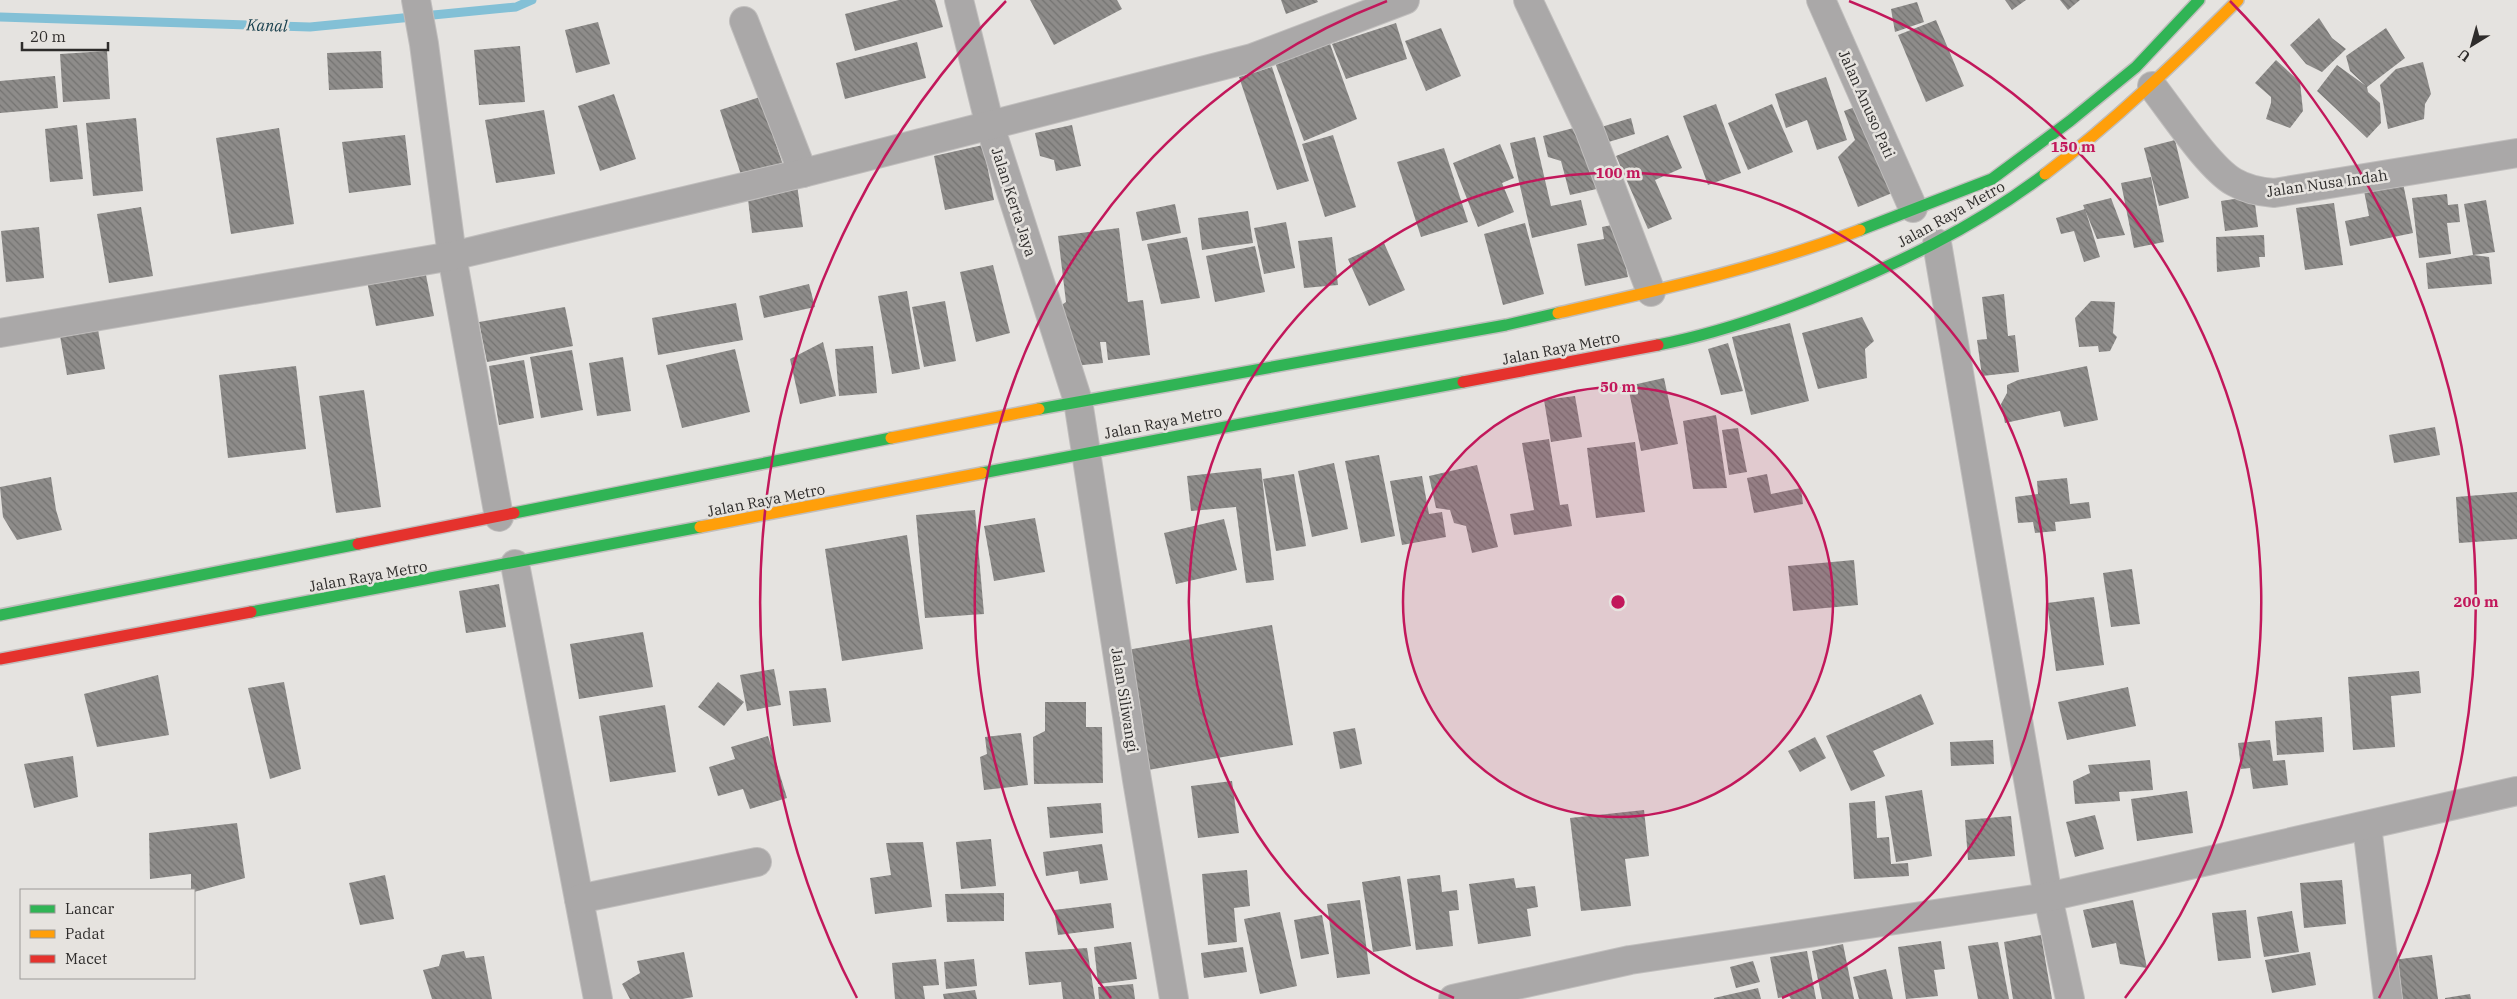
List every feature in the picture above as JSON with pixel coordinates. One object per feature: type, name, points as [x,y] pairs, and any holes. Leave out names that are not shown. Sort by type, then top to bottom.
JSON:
[{"type":"highway","points":[[0,615],[1078,401],[1506,325],[1651,292],[1815,247],[1992,178],[2070,121],[2136,66],[2199,0]]},
{"type":"highway","name":"Jalan Raya Metro","points":[[0,659],[515,564],[1087,452],[1670,344],[1750,322],[1853,282],[1937,243],[2009,201],[2089,141],[2152,86],[2238,0]]},
{"type":"street","points":[[416,0],[424,44],[452,256],[499,517]]},
{"type":"street","name":"Jalan Kerta Jaya","points":[[959,0],[990,126],[1078,401]]},
{"type":"street","points":[[0,333],[452,256],[803,173],[1252,58],[1405,0]]},
{"type":"street","points":[[1528,0],[1589,129],[1651,292]]},
{"type":"street","name":"Jalan Anuso Pati","points":[[1821,0],[1913,208]]},
{"type":"street","points":[[744,21],[803,173]]},
{"type":"street","name":"Jalan Nusa Indah","points":[[2152,86],[2217,169],[2233,182],[2258,192],[2274,192],[2517,153]]},
{"type":"street","points":[[1937,243],[2048,897],[2070,999]]},
{"type":"street","name":"Jalan Siliwangi","points":[[1078,401],[1137,780],[1174,999]]},
{"type":"street","points":[[515,564],[598,999]]},
{"type":"street","points":[[1453,999],[1630,960],[2048,897],[2517,791]]},
{"type":"street","points":[[2367,826],[2388,999]]},
{"type":"street","points":[[579,899],[757,862]]},
{"type":"building","points":[[899,0],[935,0],[943,27],[855,51],[845,14]]},
{"type":"building","points":[[1030,0],[1117,0],[1122,9],[1054,45]]},
{"type":"building","points":[[1281,0],[1317,0],[1318,2],[1286,14]]},
{"type":"building","points":[[2005,0],[2026,0],[2012,10]]},
{"type":"building","points":[[2060,0],[2080,0],[2068,10]]},
{"type":"building","points":[[1917,2],[1924,22],[1895,32],[1891,9]]},
{"type":"building","points":[[2319,18],[2332,38],[2346,49],[2322,72],[2306,64],[2290,45]]},
{"type":"building","points":[[1936,20],[1964,86],[1926,102],[1898,35]]},
{"type":"building","points":[[598,22],[610,64],[576,73],[565,30]]},
{"type":"building","points":[[1396,23],[1407,59],[1346,79],[1332,44]]},
{"type":"building","points":[[1441,28],[1461,76],[1426,91],[1405,41]]},
{"type":"building","points":[[2386,28],[2405,58],[2367,87],[2368,92],[2380,103],[2381,123],[2367,138],[2317,91],[2337,65],[2366,86],[2350,71],[2346,56]]},
{"type":"building","points":[[1329,41],[1357,119],[1304,141],[1274,60]]},
{"type":"building","points":[[917,42],[926,78],[845,99],[836,63]]},
{"type":"building","points":[[520,46],[525,102],[479,105],[474,50]]},
{"type":"building","points":[[107,51],[110,99],[63,102],[60,54]]},
{"type":"building","points":[[381,51],[383,88],[329,90],[327,53]]},
{"type":"building","points":[[2276,60],[2300,82],[2303,111],[2290,128],[2266,119],[2271,97],[2255,83]]},
{"type":"building","points":[[2423,62],[2431,94],[2425,104],[2424,119],[2388,129],[2380,85],[2396,69]]},
{"type":"building","points":[[1272,67],[1309,181],[1277,190],[1239,77]]},
{"type":"building","points":[[55,76],[58,108],[0,113],[0,81]]},
{"type":"building","points":[[1826,77],[1847,140],[1817,150],[1807,120],[1786,128],[1775,94]]},
{"type":"building","points":[[614,94],[636,159],[600,171],[578,106]]},
{"type":"building","points":[[760,97],[784,168],[743,181],[720,110]]},
{"type":"building","points":[[1716,104],[1741,173],[1708,185],[1683,116]]},
{"type":"building","points":[[1772,104],[1793,152],[1748,170],[1728,123]]},
{"type":"building","points":[[1863,104],[1897,191],[1858,207],[1838,157],[1855,140],[1844,111]]},
{"type":"building","points":[[544,110],[555,174],[496,183],[485,120]]},
{"type":"building","points":[[136,118],[143,191],[93,196],[86,123]]},
{"type":"building","points":[[1631,118],[1635,134],[1602,144],[1598,128]]},
{"type":"building","points":[[77,125],[83,179],[50,182],[45,129]]},
{"type":"building","points":[[1072,125],[1081,166],[1056,171],[1054,160],[1040,156],[1035,133]]},
{"type":"building","points":[[1585,125],[1601,188],[1570,195],[1561,161],[1548,157],[1543,136]]},
{"type":"building","points":[[279,128],[294,224],[231,234],[216,138]]},
{"type":"building","points":[[405,135],[411,185],[349,193],[342,142]]},
{"type":"building","points":[[1333,135],[1356,207],[1325,217],[1302,144]]},
{"type":"building","points":[[1668,135],[1682,168],[1655,180],[1672,219],[1648,229],[1616,156]]},
{"type":"building","points":[[1535,137],[1551,206],[1581,200],[1587,225],[1532,238],[1510,143]]},
{"type":"building","points":[[2175,140],[2189,198],[2159,206],[2144,148]]},
{"type":"building","points":[[1500,144],[1514,178],[1502,183],[1514,212],[1478,227],[1453,163]]},
{"type":"building","points":[[983,145],[994,200],[945,210],[934,156]]},
{"type":"building","points":[[1444,148],[1468,222],[1421,237],[1397,162]]},
{"type":"building","points":[[2151,177],[2164,242],[2134,248],[2121,183]]},
{"type":"building","points":[[2403,183],[2413,233],[2350,246],[2345,221],[2369,216],[2364,191]]},
{"type":"building","points":[[797,185],[803,227],[752,233],[747,191]]},
{"type":"building","points":[[2447,194],[2448,205],[2458,204],[2460,222],[2447,223],[2451,254],[2419,258],[2412,198]]},
{"type":"building","points":[[2254,196],[2258,227],[2225,231],[2221,201]]},
{"type":"building","points":[[2111,198],[2125,235],[2097,239],[2083,205]]},
{"type":"building","points":[[2486,200],[2495,252],[2473,255],[2464,204]]},
{"type":"building","points":[[2334,203],[2343,265],[2305,270],[2296,208]]},
{"type":"building","points":[[1175,204],[1181,233],[1142,241],[1136,212]]},
{"type":"building","points":[[141,207],[153,276],[109,283],[97,214]]},
{"type":"building","points":[[2085,209],[2100,257],[2084,262],[2074,231],[2061,234],[2056,218]]},
{"type":"building","points":[[1248,211],[1253,243],[1202,250],[1198,218]]},
{"type":"building","points":[[1286,222],[1295,268],[1264,274],[1254,228]]},
{"type":"building","points":[[1525,223],[1544,294],[1503,305],[1484,234]]},
{"type":"building","points":[[1617,224],[1628,277],[1585,286],[1577,244],[1604,239],[1602,227]]},
{"type":"building","points":[[39,227],[44,278],[6,282],[1,231]]},
{"type":"building","points":[[1119,228],[1128,302],[1143,300],[1150,355],[1108,360],[1106,342],[1100,342],[1103,363],[1073,366],[1060,306],[1066,302],[1058,236]]},
{"type":"building","points":[[2264,235],[2265,257],[2259,257],[2260,267],[2217,272],[2216,237]]},
{"type":"building","points":[[1187,237],[1200,298],[1161,304],[1147,244]]},
{"type":"building","points":[[1332,237],[1338,285],[1304,288],[1298,241]]},
{"type":"building","points":[[1384,243],[1405,290],[1369,306],[1348,259]]},
{"type":"building","points":[[1255,246],[1265,292],[1215,302],[1206,256]]},
{"type":"building","points":[[2473,255],[2489,257],[2492,284],[2428,289],[2426,263]]},
{"type":"building","points":[[993,265],[1010,333],[976,342],[960,272]]},
{"type":"building","points":[[425,270],[434,316],[376,326],[367,281]]},
{"type":"building","points":[[809,284],[815,307],[764,318],[759,296]]},
{"type":"building","points":[[907,291],[920,369],[892,374],[878,296]]},
{"type":"building","points":[[2004,294],[2008,336],[2015,335],[2019,372],[1982,376],[1977,340],[1987,339],[1982,297]]},
{"type":"building","points":[[945,301],[956,361],[924,367],[912,307]]},
{"type":"building","points":[[2091,301],[2115,302],[2113,333],[2117,337],[2110,351],[2099,352],[2098,346],[2079,347],[2075,318]]},
{"type":"building","points":[[736,303],[743,340],[658,355],[652,318]]},
{"type":"building","points":[[565,307],[573,346],[487,362],[479,322]]},
{"type":"building","points":[[1862,317],[1874,341],[1865,349],[1867,378],[1818,389],[1802,333]]},
{"type":"building","points":[[1790,323],[1809,401],[1751,415],[1732,337]]},
{"type":"building","points":[[97,324],[105,369],[67,375],[59,330]]},
{"type":"building","points":[[823,342],[836,396],[800,404],[790,359]]},
{"type":"building","points":[[1728,343],[1743,391],[1721,395],[1708,349]]},
{"type":"building","points":[[873,346],[877,393],[839,396],[835,349]]},
{"type":"building","points":[[735,349],[750,412],[682,428],[666,365]]},
{"type":"building","points":[[572,350],[583,410],[541,418],[530,357]]},
{"type":"building","points":[[623,357],[631,411],[597,416],[589,363]]},
{"type":"building","points":[[524,360],[534,418],[499,425],[489,366]]},
{"type":"building","points":[[296,366],[306,449],[228,458],[219,375]]},
{"type":"building","points":[[2087,366],[2098,420],[2064,427],[2060,411],[2005,423],[2001,404],[2007,393],[2007,385],[2018,380]]},
{"type":"building","points":[[1664,378],[1678,444],[1641,451],[1628,386]]},
{"type":"building","points":[[364,390],[381,507],[336,513],[319,396]]},
{"type":"building","points":[[1575,396],[1582,437],[1551,442],[1544,400]]},
{"type":"building","points":[[1716,415],[1727,488],[1693,489],[1683,421]]},
{"type":"building","points":[[2435,427],[2440,455],[2394,463],[2389,435]]},
{"type":"building","points":[[1738,428],[1747,472],[1729,475],[1722,430]]},
{"type":"building","points":[[1549,439],[1560,505],[1568,504],[1572,526],[1514,535],[1510,514],[1534,510],[1522,443]]},
{"type":"building","points":[[1635,442],[1645,512],[1596,518],[1587,448]]},
{"type":"building","points":[[1379,455],[1395,536],[1361,543],[1345,461]]},
{"type":"building","points":[[1334,463],[1348,529],[1312,537],[1298,471]]},
{"type":"building","points":[[1477,465],[1498,547],[1472,553],[1466,526],[1454,523],[1450,510],[1436,508],[1429,476]]},
{"type":"building","points":[[1261,468],[1274,580],[1246,583],[1236,507],[1191,511],[1187,476]]},
{"type":"building","points":[[1294,474],[1306,546],[1276,551],[1263,479]]},
{"type":"building","points":[[1767,474],[1771,494],[1801,488],[1803,504],[1754,513],[1747,478]]},
{"type":"building","points":[[1422,476],[1429,514],[1442,512],[1446,537],[1402,545],[1390,481]]},
{"type":"building","points":[[51,477],[56,510],[62,530],[17,540],[3,517],[0,487]]},
{"type":"building","points":[[2067,478],[2070,504],[2089,502],[2091,518],[2055,522],[2056,531],[2035,533],[2033,522],[2018,523],[2015,497],[2038,494],[2037,481]]},
{"type":"building","points":[[2517,492],[2517,539],[2459,543],[2456,497]]},
{"type":"building","points":[[975,510],[984,614],[925,618],[916,515]]},
{"type":"building","points":[[1035,518],[1045,572],[994,581],[984,526]]},
{"type":"building","points":[[1224,519],[1237,570],[1176,584],[1164,533]]},
{"type":"building","points":[[907,535],[923,649],[842,661],[825,549]]},
{"type":"building","points":[[1854,560],[1858,605],[1793,611],[1788,566]]},
{"type":"building","points":[[2132,569],[2140,624],[2111,627],[2103,573]]},
{"type":"building","points":[[499,584],[506,627],[466,633],[459,591]]},
{"type":"building","points":[[2094,597],[2104,665],[2056,671],[2047,603]]},
{"type":"building","points":[[1272,625],[1293,745],[1148,770],[1127,650]]},
{"type":"building","points":[[643,632],[653,687],[579,699],[570,644]]},
{"type":"building","points":[[774,669],[781,705],[747,711],[740,675]]},
{"type":"building","points":[[2419,671],[2421,693],[2391,696],[2395,747],[2353,750],[2348,677]]},
{"type":"building","points":[[158,675],[169,735],[97,747],[84,694]]},
{"type":"building","points":[[284,682],[301,769],[270,779],[248,688]]},
{"type":"building","points":[[718,682],[744,702],[724,726],[698,707]]},
{"type":"building","points":[[2128,687],[2136,726],[2067,740],[2058,702]]},
{"type":"building","points":[[826,688],[831,722],[793,726],[789,691]]},
{"type":"building","points":[[1921,694],[1934,724],[1873,751],[1885,776],[1851,791],[1826,736]]},
{"type":"building","points":[[1045,702],[1086,702],[1086,727],[1102,727],[1103,783],[1034,784],[1033,737],[1045,731]]},
{"type":"building","points":[[665,705],[676,772],[610,782],[599,716]]},
{"type":"building","points":[[2322,717],[2324,752],[2277,755],[2275,721]]},
{"type":"building","points":[[1355,728],[1362,764],[1340,769],[1333,732]]},
{"type":"building","points":[[1021,733],[1028,785],[984,790],[980,757],[987,754],[985,737]]},
{"type":"building","points":[[768,736],[787,798],[750,809],[743,789],[718,796],[709,767],[735,759],[731,747]]},
{"type":"building","points":[[1815,737],[1826,758],[1800,772],[1788,751]]},
{"type":"building","points":[[1993,740],[1994,764],[1951,766],[1950,742]]},
{"type":"building","points":[[2270,740],[2273,761],[2285,760],[2288,785],[2253,789],[2250,768],[2241,769],[2238,743]]},
{"type":"building","points":[[73,756],[78,797],[34,808],[24,764]]},
{"type":"building","points":[[2150,760],[2153,790],[2119,792],[2120,801],[2075,804],[2073,781],[2090,773],[2088,765]]},
{"type":"building","points":[[1232,781],[1239,833],[1198,838],[1191,786]]},
{"type":"building","points":[[1922,790],[1932,856],[1896,862],[1885,796]]},
{"type":"building","points":[[2187,791],[2193,833],[2137,841],[2131,799]]},
{"type":"building","points":[[1875,801],[1877,838],[1889,837],[1891,864],[1908,863],[1909,876],[1854,879],[1849,803]]},
{"type":"building","points":[[1101,803],[1103,833],[1050,838],[1047,807]]},
{"type":"building","points":[[1644,810],[1649,856],[1625,859],[1631,906],[1581,911],[1570,818]]},
{"type":"building","points":[[2095,815],[2104,849],[2075,857],[2066,822]]},
{"type":"building","points":[[2011,816],[2015,856],[1968,860],[1965,820]]},
{"type":"building","points":[[237,823],[245,878],[195,892],[195,889],[191,889],[191,874],[150,879],[149,833]]},
{"type":"building","points":[[991,839],[996,886],[961,889],[956,842]]},
{"type":"building","points":[[923,842],[932,907],[875,914],[870,878],[891,875],[886,843]]},
{"type":"building","points":[[1102,844],[1108,880],[1080,884],[1078,871],[1046,876],[1043,852]]},
{"type":"building","points":[[1247,870],[1250,906],[1234,908],[1237,942],[1208,945],[1202,874]]},
{"type":"building","points":[[385,875],[394,919],[360,925],[349,883]]},
{"type":"building","points":[[1440,875],[1442,892],[1457,890],[1459,910],[1449,911],[1453,946],[1416,950],[1407,879]]},
{"type":"building","points":[[1400,876],[1411,946],[1373,952],[1362,882]]},
{"type":"building","points":[[1514,878],[1516,888],[1535,886],[1538,907],[1527,909],[1531,936],[1478,944],[1469,884]]},
{"type":"building","points":[[2342,880],[2346,924],[2304,928],[2300,883]]},
{"type":"building","points":[[1004,893],[1004,921],[947,922],[945,894]]},
{"type":"building","points":[[1360,900],[1370,974],[1337,978],[1327,904]]},
{"type":"building","points":[[2133,900],[2147,968],[2120,964],[2116,943],[2092,948],[2083,910]]},
{"type":"building","points":[[1111,903],[1114,928],[1058,935],[1054,910]]},
{"type":"building","points":[[2246,910],[2251,958],[2218,961],[2212,913]]},
{"type":"building","points":[[2292,911],[2299,952],[2264,957],[2257,917]]},
{"type":"building","points":[[1280,912],[1297,986],[1260,994],[1244,919]]},
{"type":"building","points":[[1322,915],[1329,954],[1301,959],[1294,920]]},
{"type":"building","points":[[2041,935],[2052,999],[2013,999],[2004,942]]},
{"type":"building","points":[[1941,941],[1945,969],[1934,970],[1938,996],[1906,999],[1898,947]]},
{"type":"building","points":[[1131,942],[1137,979],[1098,984],[1094,947]]},
{"type":"building","points":[[1998,942],[2009,999],[1978,999],[1968,946]]},
{"type":"building","points":[[1843,944],[1854,999],[1822,999],[1812,951]]},
{"type":"building","points":[[1243,947],[1247,972],[1204,978],[1201,953]]},
{"type":"building","points":[[1087,948],[1095,999],[1063,999],[1061,982],[1029,985],[1025,952]]},
{"type":"building","points":[[464,951],[466,958],[484,956],[492,999],[432,999],[423,970],[439,966],[442,955]]},
{"type":"building","points":[[1807,951],[1816,999],[1791,999],[1789,996],[1778,998],[1770,957]]},
{"type":"building","points":[[684,952],[693,997],[682,999],[630,999],[622,984],[640,973],[637,961]]},
{"type":"building","points":[[2310,952],[2316,985],[2272,993],[2265,960]]},
{"type":"building","points":[[2432,955],[2438,999],[2398,999],[2393,960]]},
{"type":"building","points":[[936,959],[939,985],[923,986],[925,999],[895,999],[892,963]]},
{"type":"building","points":[[974,959],[977,986],[946,989],[944,962]]},
{"type":"building","points":[[1753,961],[1760,982],[1736,988],[1730,967]]},
{"type":"building","points":[[1886,969],[1893,999],[1859,999],[1853,977]]},
{"type":"building","points":[[1133,984],[1135,999],[1099,999],[1098,987]]},
{"type":"building","points":[[1758,988],[1761,999],[1714,999],[1714,998]]},
{"type":"building","points":[[975,990],[977,999],[944,999],[943,994]]},
{"type":"building","points":[[2470,994],[2471,999],[2445,999],[2445,998]]},
{"type":"waterway","name":"Kanal","points":[[0,17],[310,27],[516,7],[532,0]]},
{"type":"traffic: fast","points":[[1860,230],[1992,179],[2070,121],[2136,67],[2199,0]]},
{"type":"traffic: fast","points":[[1658,345],[1716,331],[1754,319],[1810,299],[1872,273],[1962,229],[2018,194],[2045,174]]},
{"type":"traffic: fast","points":[[1039,409],[1506,325],[1558,313]]},
{"type":"traffic: fast","points":[[982,473],[1463,382]]},
{"type":"traffic: fast","points":[[514,513],[891,438]]},
{"type":"traffic: fast","points":[[251,612],[700,527]]},
{"type":"traffic: fast","points":[[0,615],[358,544]]},
{"type":"traffic: slow","points":[[2045,174],[2096,133],[2144,90],[2238,0]]},
{"type":"traffic: slow","points":[[1558,313],[1748,266],[1860,230]]},
{"type":"traffic: slow","points":[[891,438],[1039,409]]},
{"type":"traffic: slow","points":[[700,527],[982,473]]},
{"type":"traffic: jam","points":[[1463,382],[1658,345]]},
{"type":"traffic: jam","points":[[358,544],[514,513]]},
{"type":"traffic: jam","points":[[0,659],[251,612]]}]
